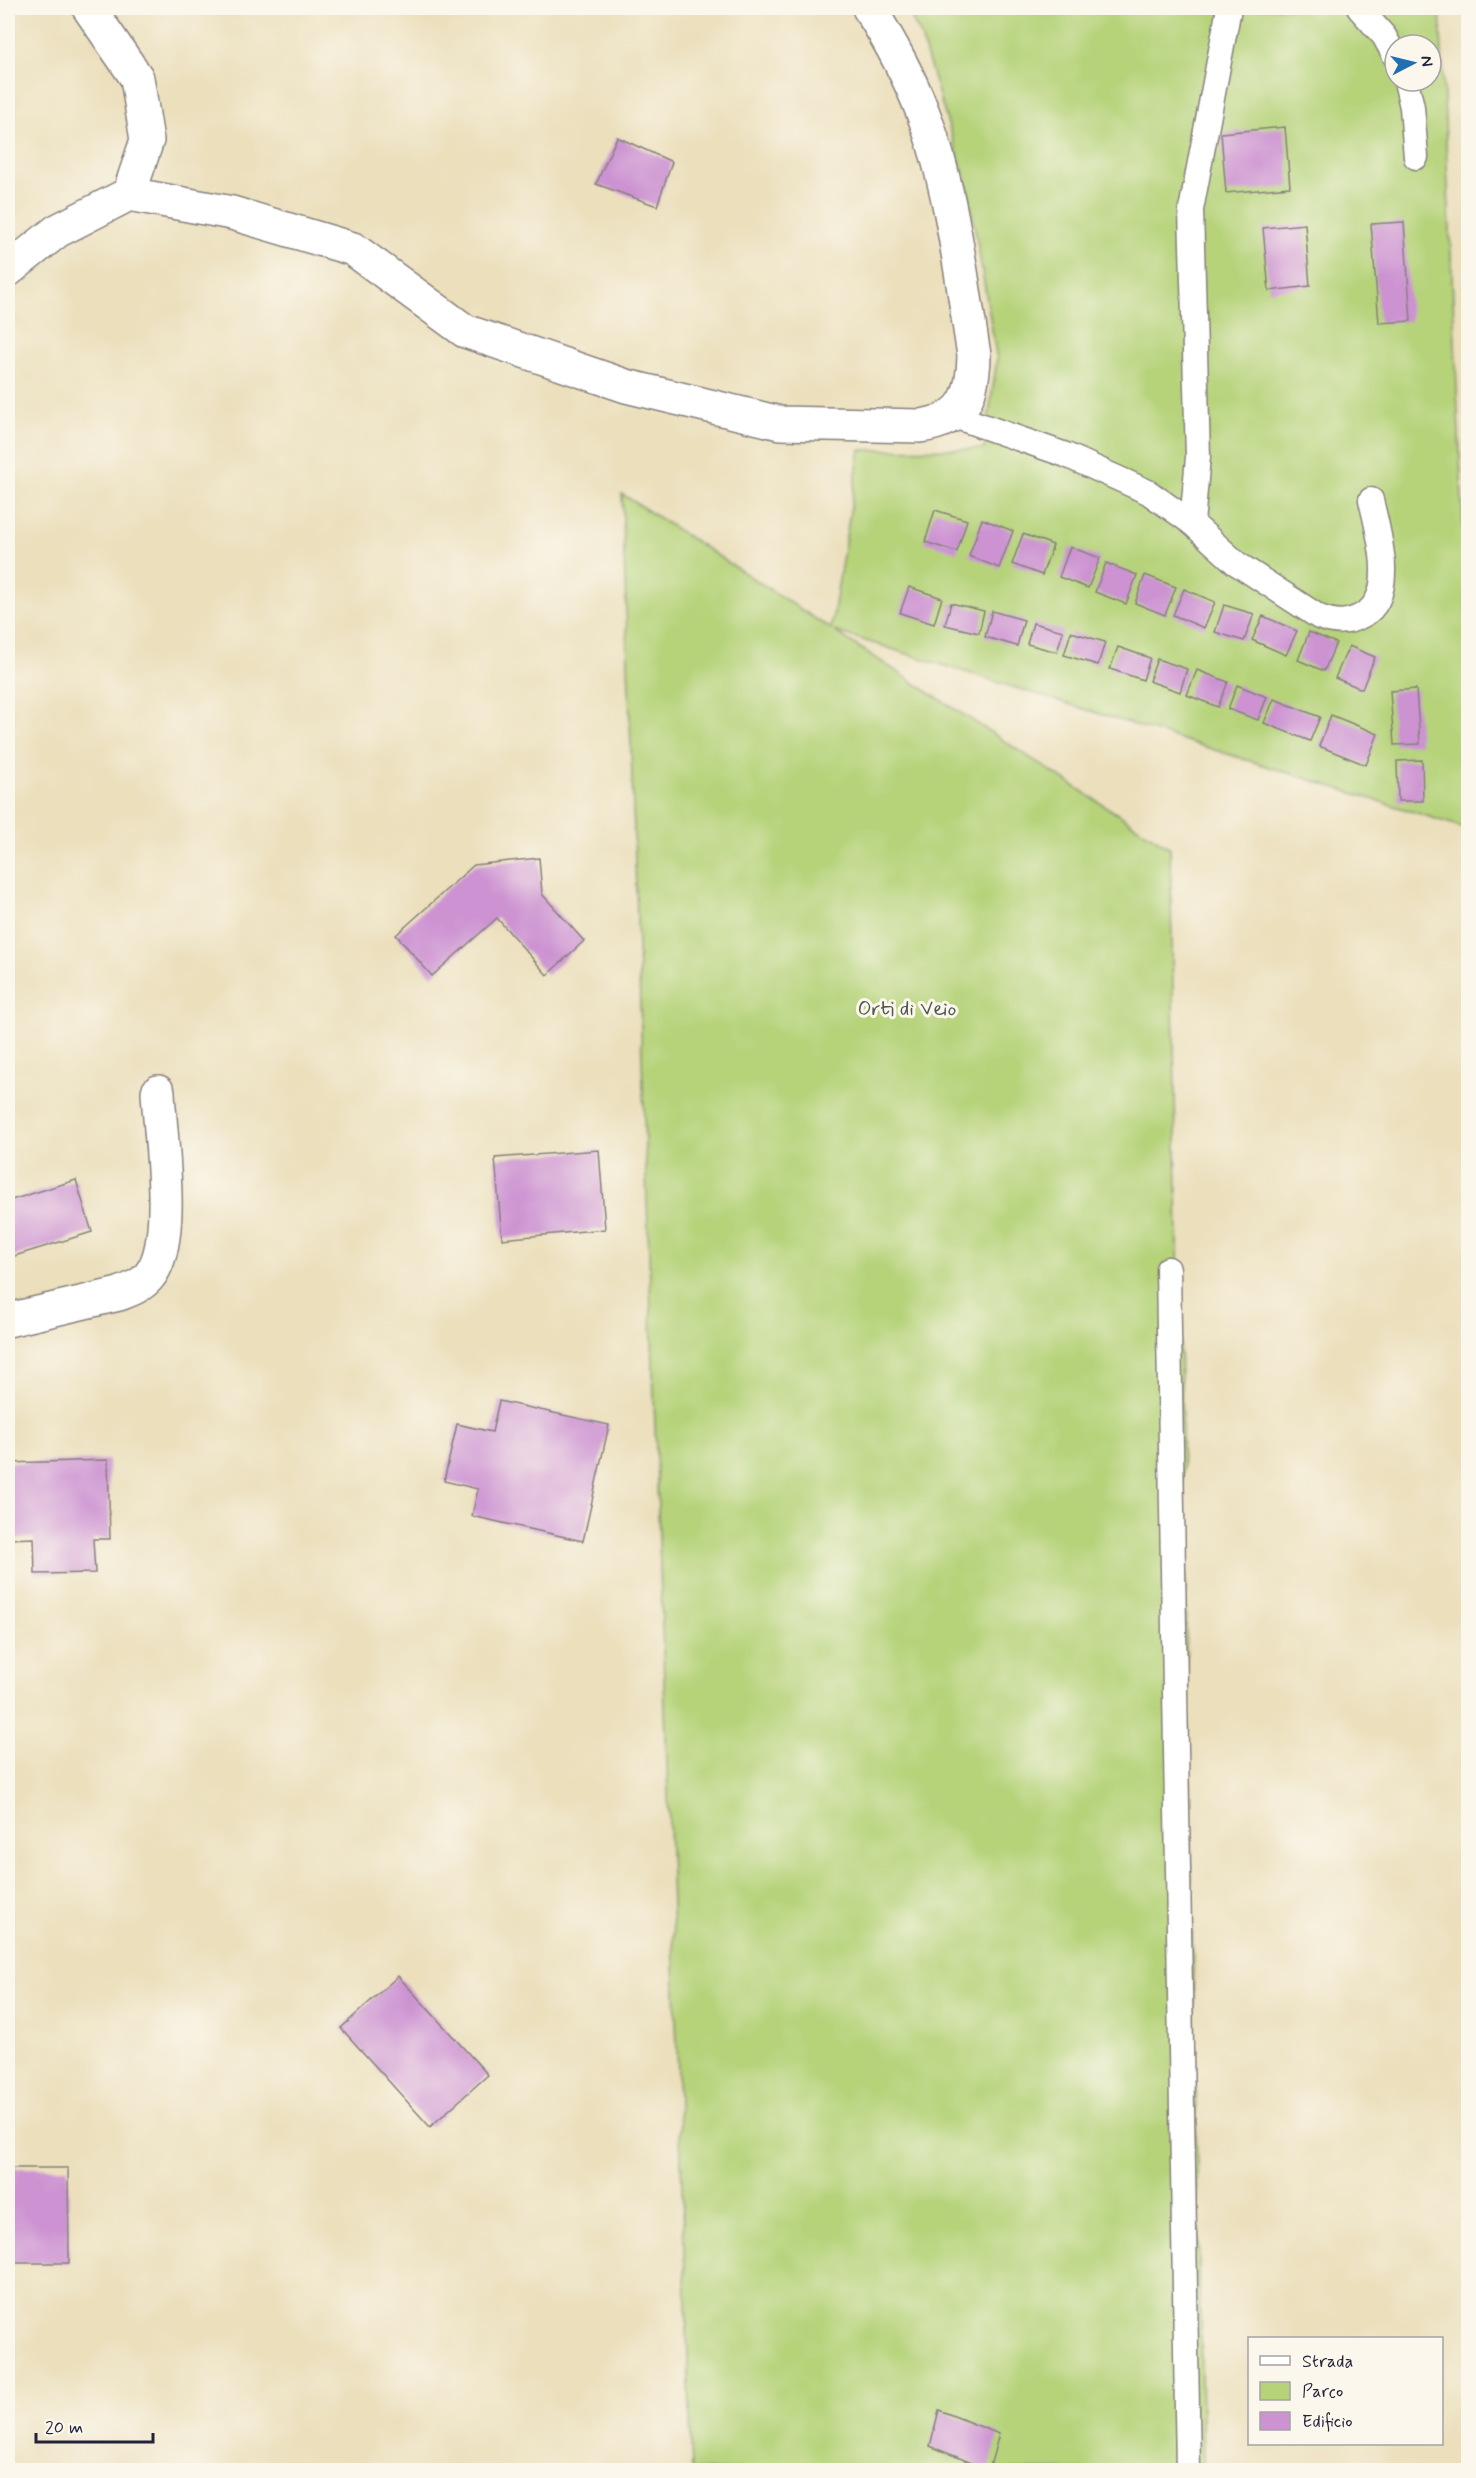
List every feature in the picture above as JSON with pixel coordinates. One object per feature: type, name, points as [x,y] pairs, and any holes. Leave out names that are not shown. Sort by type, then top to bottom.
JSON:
[{"type":"street","points":[[89,8],[137,78],[147,140],[129,194]]},
{"type":"street","points":[[8,270],[57,231],[129,194],[232,213],[353,249],[465,331],[626,386],[780,423],[920,426],[938,423],[954,416],[963,405],[974,373],[974,355],[949,202],[924,114],[892,45],[869,8]]},
{"type":"street","points":[[8,1320],[119,1294],[130,1290],[150,1276],[160,1254],[164,1226],[165,1198],[158,1092]]},
{"type":"lane","points":[[1192,523],[1198,457],[1191,210],[1229,8]]},
{"type":"lane","points":[[1359,8],[1383,35]]},
{"type":"lane","points":[[1409,93],[1416,157]]},
{"type":"lane","points":[[954,416],[1065,455],[1148,492],[1192,523],[1236,563],[1318,617],[1343,623],[1369,612],[1378,601],[1382,587],[1383,555],[1371,500]]},
{"type":"lane","points":[[1168,1269],[1188,2470]]},
{"type":"green space","name":"Orti di Veio","points":[[906,8],[1440,8],[1441,33],[1383,33],[1383,93],[1443,93],[1443,75],[1468,635],[1468,829],[834,631],[1170,848],[1203,2470],[692,2470],[622,494],[831,629],[860,450],[984,449],[997,359],[968,188],[920,34]]},
{"type":"building","points":[[1285,127],[1290,187],[1226,193],[1221,133]]},
{"type":"building","points":[[617,137],[672,162],[657,206],[596,184]]},
{"type":"building","points":[[1404,222],[1411,321],[1379,323],[1371,224]]},
{"type":"building","points":[[1305,224],[1310,286],[1269,291],[1263,228]]},
{"type":"building","points":[[935,510],[967,520],[957,552],[925,542]]},
{"type":"building","points":[[982,519],[1013,531],[999,568],[969,556]]},
{"type":"building","points":[[1023,534],[1053,545],[1042,575],[1012,564]]},
{"type":"building","points":[[1070,547],[1100,558],[1088,588],[1059,577]]},
{"type":"building","points":[[1106,563],[1137,575],[1126,604],[1095,592]]},
{"type":"building","points":[[1145,575],[1176,587],[1165,615],[1135,603]]},
{"type":"building","points":[[909,587],[942,598],[934,624],[900,613]]},
{"type":"building","points":[[1184,589],[1215,602],[1204,628],[1173,615]]},
{"type":"building","points":[[951,603],[984,611],[979,633],[945,625]]},
{"type":"building","points":[[1224,605],[1254,614],[1244,641],[1215,632]]},
{"type":"building","points":[[992,611],[1024,620],[1017,646],[985,637]]},
{"type":"building","points":[[1263,616],[1297,631],[1286,655],[1252,640]]},
{"type":"building","points":[[1033,623],[1063,631],[1057,652],[1027,644]]},
{"type":"building","points":[[1071,632],[1105,642],[1098,665],[1064,655]]},
{"type":"building","points":[[1309,632],[1336,643],[1324,671],[1298,660]]},
{"type":"building","points":[[1349,646],[1375,657],[1362,689],[1335,678]]},
{"type":"building","points":[[1118,647],[1150,658],[1143,680],[1110,669]]},
{"type":"building","points":[[1157,659],[1187,669],[1180,692],[1149,681]]},
{"type":"building","points":[[1197,670],[1228,682],[1218,707],[1187,695]]},
{"type":"building","points":[[1237,685],[1267,697],[1258,720],[1228,709]]},
{"type":"building","points":[[1416,689],[1420,744],[1394,745],[1390,691]]},
{"type":"building","points":[[1274,699],[1320,717],[1310,741],[1264,723]]},
{"type":"building","points":[[1331,715],[1378,734],[1366,765],[1319,746]]},
{"type":"building","points":[[1422,760],[1423,801],[1398,801],[1397,761]]},
{"type":"building","points":[[539,858],[542,894],[584,941],[547,975],[497,918],[432,976],[396,935],[474,865]]},
{"type":"building","points":[[599,1150],[605,1229],[502,1239],[495,1158]]},
{"type":"building","points":[[76,1180],[92,1232],[8,1258],[8,1201]]},
{"type":"building","points":[[499,1401],[609,1425],[583,1541],[472,1516],[478,1489],[444,1481],[457,1424],[492,1432]]},
{"type":"building","points":[[108,1460],[110,1539],[93,1539],[95,1573],[35,1574],[34,1538],[8,1539],[8,1463]]},
{"type":"building","points":[[398,1976],[488,2075],[430,2127],[341,2028]]},
{"type":"building","points":[[8,2168],[68,2168],[69,2263],[8,2263]]},
{"type":"building","points":[[939,2410],[999,2434],[989,2470],[930,2446]]}]
